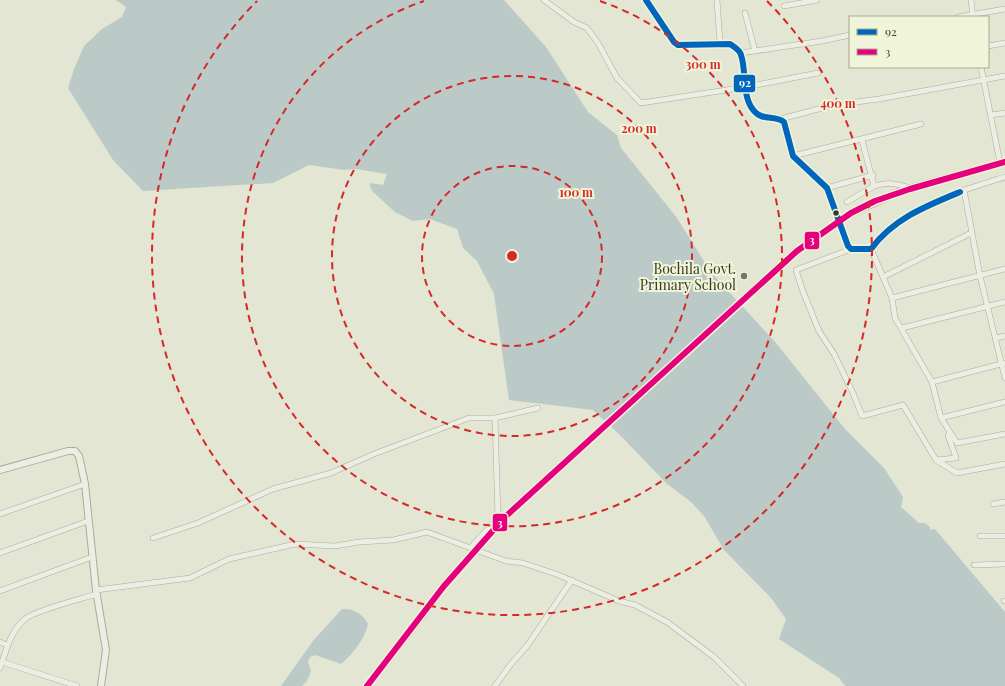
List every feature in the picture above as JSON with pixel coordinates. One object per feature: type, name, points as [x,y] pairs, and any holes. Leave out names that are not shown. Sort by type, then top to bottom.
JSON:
[{"type":"main road","points":[[367,686],[444,586],[505,517],[783,264],[840,221],[862,207],[910,188],[1002,163]]},
{"type":"street","points":[[544,0],[574,22],[588,28],[617,78],[641,103],[746,87],[818,73]]},
{"type":"street","points":[[646,0],[674,42],[678,44],[730,44],[741,53],[746,87],[754,111],[761,117],[780,120],[833,105],[879,99],[1005,76]]},
{"type":"street","points":[[717,0],[720,43]]},
{"type":"street","points":[[784,6],[817,0]]},
{"type":"street","points":[[971,0],[973,16],[1005,9]]},
{"type":"street","points":[[745,14],[755,51]]},
{"type":"street","points":[[741,53],[822,41],[849,35]]},
{"type":"street","points":[[989,46],[1005,43]]},
{"type":"street","points":[[981,68],[1002,163]]},
{"type":"street","points":[[991,115],[1005,113]]},
{"type":"street","points":[[780,120],[786,126],[793,156],[827,188],[848,246],[851,249]]},
{"type":"street","points":[[793,156],[842,143],[862,140],[921,124]]},
{"type":"street","points":[[862,140],[873,176],[874,186]]},
{"type":"street","points":[[827,188],[873,176]]},
{"type":"street","points":[[871,249],[880,237],[912,213],[964,190],[1005,177]]},
{"type":"street","points":[[847,202],[874,186],[887,182],[896,183],[910,188]]},
{"type":"street","points":[[964,190],[980,276],[1004,363],[1005,378]]},
{"type":"street","points":[[883,277],[971,233]]},
{"type":"street","points":[[871,249],[851,249],[796,270],[810,311],[819,331],[834,354],[853,393],[862,416],[903,405],[936,460],[957,473],[1005,464]]},
{"type":"street","points":[[871,249],[892,298],[895,318],[932,382],[941,418],[957,443],[1005,434]]},
{"type":"street","points":[[892,298],[1005,269]]},
{"type":"street","points":[[902,328],[1005,302]]},
{"type":"street","points":[[996,338],[1005,336]]},
{"type":"street","points":[[932,382],[1004,363]]},
{"type":"street","points":[[941,418],[1005,402]]},
{"type":"street","points":[[153,538],[198,522],[273,489],[331,473],[374,454],[469,418],[495,418],[538,408]]},
{"type":"street","points":[[471,547],[498,518],[495,418]]},
{"type":"street","points":[[936,460],[956,458],[948,435],[950,433]]},
{"type":"street","points":[[0,470],[68,451],[75,451],[79,456],[85,484],[92,557],[106,650],[101,686]]},
{"type":"street","points":[[0,514],[85,484]]},
{"type":"street","points":[[993,504],[1005,502]]},
{"type":"street","points":[[0,553],[88,521]]},
{"type":"street","points":[[0,668],[7,645],[25,619],[97,592],[190,578],[229,558],[295,544],[335,546],[359,542],[393,540],[427,532],[506,561],[523,563],[572,580],[619,601],[635,605],[667,622],[714,657],[743,686]]},
{"type":"street","points":[[980,536],[1005,536]]},
{"type":"street","points":[[0,591],[92,557]]},
{"type":"street","points":[[974,565],[1005,564]]},
{"type":"street","points":[[496,686],[572,580]]},
{"type":"street","points":[[0,642],[7,645]]},
{"type":"street","points":[[2,662],[77,686]]},
{"type":"shaded area","points":[[116,0],[504,0],[546,47],[588,112],[617,135],[621,148],[677,218],[710,271],[776,343],[845,429],[884,468],[903,497],[901,507],[919,523],[925,523],[930,527],[930,530],[935,529],[1005,612],[1005,686],[845,686],[839,678],[779,639],[786,619],[771,598],[724,550],[704,516],[691,502],[667,484],[620,435],[593,410],[509,400],[494,294],[477,261],[463,248],[457,229],[430,219],[413,221],[395,212],[372,191],[369,183],[383,185],[387,174],[356,169],[344,170],[309,165],[273,183],[143,191],[113,160],[68,88],[84,46],[102,29],[122,17],[126,7]]},
{"type":"shaded area","points":[[342,609],[357,612],[368,624],[364,635],[354,651],[341,664],[315,655],[310,657],[308,662],[311,671],[307,681],[302,686],[281,686],[313,641]]},
{"type":"transit line","name":"92","points":[[646,0],[674,42],[678,45],[730,44],[737,49],[743,62],[746,92],[751,106],[758,115],[784,122],[793,156],[827,188],[848,246],[851,249],[871,249],[889,229],[900,221],[923,208],[960,192]]},
{"type":"transit line","name":"3","points":[[367,686],[444,586],[505,517],[797,251],[851,213],[875,201],[910,189],[1005,162]]},
{"type":"place","name":"Bochila Govt. Primary School","points":[[744,276]]}]
